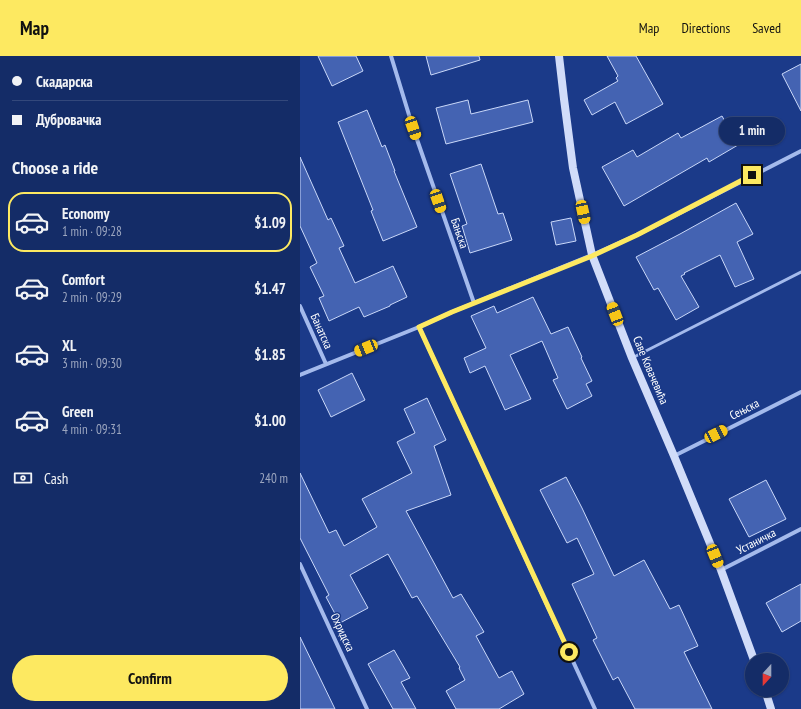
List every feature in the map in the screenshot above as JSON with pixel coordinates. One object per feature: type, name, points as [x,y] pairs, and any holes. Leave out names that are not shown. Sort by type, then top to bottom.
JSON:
[{"type":"street","name":"Бањска","points":[[391,56],[413,128],[474,303]]},
{"type":"street","name":"Саве Ковачевића","points":[[559,56],[573,168],[592,256],[632,358],[721,570],[751,653]]},
{"type":"street","points":[[300,375],[592,256],[637,235],[801,151]]},
{"type":"street","name":"Банатска","points":[[300,306],[326,364]]},
{"type":"street","points":[[419,327],[595,709]]},
{"type":"street","name":"Сењска","points":[[674,456],[801,392]]},
{"type":"street","name":"Устаничка","points":[[721,570],[801,529]]},
{"type":"street","name":"Охридска","points":[[300,564],[367,709]]},
{"type":"street","points":[[767,697],[771,709]]},
{"type":"lane","points":[[632,358],[801,272]]},
{"type":"building","points":[[318,56],[356,56],[363,71],[332,86]]},
{"type":"building","points":[[426,56],[479,56],[480,60],[431,75]]},
{"type":"building","points":[[607,56],[636,56],[663,104],[626,124],[615,102],[592,115],[584,100],[618,81],[616,78],[618,76]]},
{"type":"building","points":[[801,64],[801,111],[782,74]]},
{"type":"building","points":[[468,100],[471,114],[528,100],[533,122],[446,144],[436,108]]},
{"type":"building","points":[[367,110],[382,147],[385,145],[417,227],[383,241],[371,211],[373,210],[338,122]]},
{"type":"building","points":[[722,116],[738,145],[709,162],[707,158],[624,206],[602,167],[633,150],[637,157],[678,133],[681,138]]},
{"type":"building","points":[[300,157],[328,220],[331,218],[344,246],[339,248],[355,283],[393,266],[407,297],[364,317],[359,307],[329,321],[319,298],[324,296],[310,267],[317,263],[300,226]]},
{"type":"building","points":[[481,164],[498,214],[503,213],[512,240],[470,253],[462,226],[467,224],[450,174]]},
{"type":"building","points":[[736,203],[753,234],[737,242],[754,279],[735,287],[720,255],[684,273],[685,274],[681,276],[699,307],[676,320],[658,288],[654,290],[636,257]]},
{"type":"building","points":[[571,218],[576,241],[556,245],[551,222]]},
{"type":"building","points":[[533,297],[551,334],[568,327],[592,381],[586,384],[592,396],[567,409],[553,380],[558,378],[542,341],[510,355],[531,399],[505,410],[485,366],[470,373],[464,358],[486,348],[471,316],[494,306],[497,313]]},
{"type":"building","points":[[352,373],[365,400],[331,417],[318,390]]},
{"type":"building","points":[[427,398],[446,440],[434,446],[451,495],[406,511],[453,598],[461,594],[484,632],[476,636],[499,678],[512,671],[524,694],[499,709],[456,709],[446,691],[465,680],[459,668],[460,667],[417,596],[412,598],[388,554],[350,575],[368,608],[340,623],[326,597],[329,595],[300,538],[300,473],[329,533],[336,530],[344,546],[377,527],[362,499],[412,473],[397,442],[415,433],[404,409]]},
{"type":"building","points":[[566,477],[614,576],[644,560],[670,609],[679,605],[698,646],[684,652],[712,709],[635,709],[618,677],[613,680],[593,640],[597,638],[572,584],[594,574],[577,538],[567,543],[540,490]]},
{"type":"building","points":[[766,480],[786,519],[749,537],[729,499]]},
{"type":"building","points":[[801,584],[801,621],[782,632],[766,603]]},
{"type":"building","points":[[300,637],[319,676],[335,709],[300,709]]},
{"type":"building","points":[[394,650],[410,678],[401,682],[416,709],[393,709],[368,664]]},
{"type":"route","points":[[569,652],[419,327],[452,312],[592,256],[637,235],[752,175]]}]
